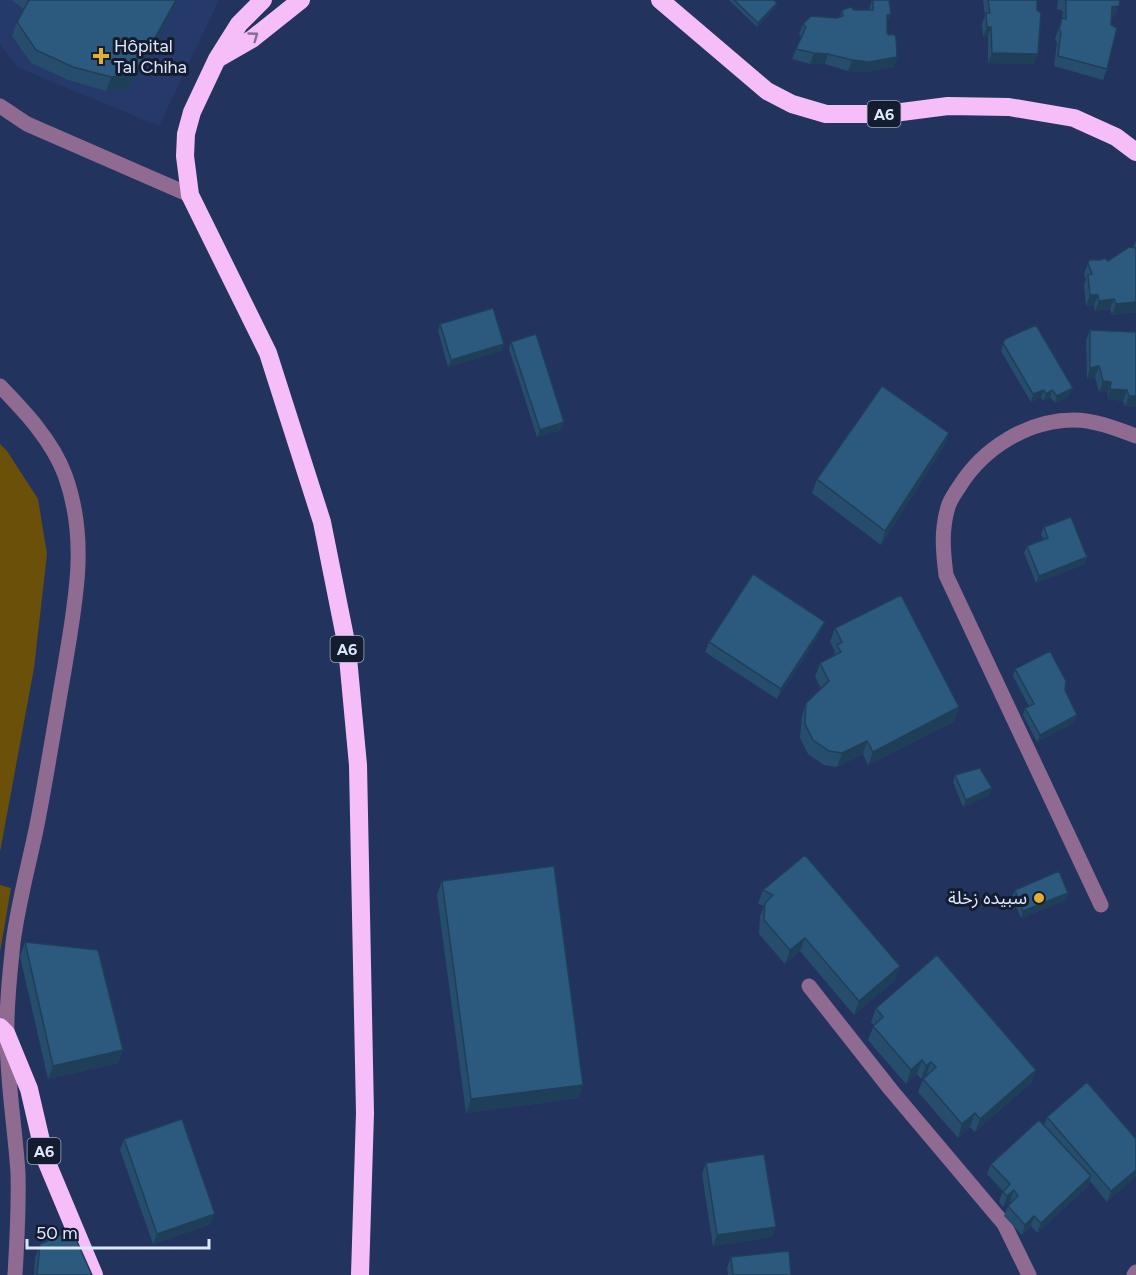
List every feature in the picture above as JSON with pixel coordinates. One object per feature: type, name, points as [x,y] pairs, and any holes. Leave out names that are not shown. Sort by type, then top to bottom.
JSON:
[{"type":"highway","name":"A6","points":[[263,0],[239,24],[217,59],[192,112],[186,134],[185,156],[190,195],[268,353],[322,522],[347,647],[358,777],[365,1113],[360,1275]]},
{"type":"highway","name":"A6","points":[[660,0],[767,91],[792,104],[826,114],[886,114],[948,106],[1009,107],[1074,118],[1116,137],[1136,153]]},
{"type":"highway","points":[[217,59],[252,39],[291,3]]},
{"type":"highway","name":"A6","points":[[3,1030],[29,1089],[45,1158],[94,1275]]},
{"type":"street","points":[[0,106],[27,124],[190,195]]},
{"type":"street","points":[[0,386],[33,422],[64,472],[74,504],[79,549],[79,577],[74,612],[40,809],[13,942],[3,1030],[18,1176],[15,1275]]},
{"type":"street","points":[[1101,905],[946,575],[942,543],[948,504],[965,477],[996,446],[1037,425],[1075,420],[1112,427],[1136,436]]},
{"type":"street","points":[[809,986],[891,1090],[1004,1224],[1029,1275]]},
{"type":"shaded area","name":"Hôpital Tal Chiha","points":[[0,0],[219,0],[159,126],[19,68],[0,45]]},
{"type":"shaded area","points":[[0,444],[38,499],[47,554],[34,668],[0,852]]},
{"type":"shaded area","points":[[0,885],[11,888],[0,952]]},
{"type":"building","points":[[29,0],[176,0],[135,74],[111,77],[73,67],[36,50],[17,22]]},
{"type":"building","points":[[734,0],[774,0],[777,3],[758,23]]},
{"type":"building","points":[[873,0],[889,0],[891,14],[887,15],[887,33],[894,34],[896,37],[897,57],[869,62],[796,49],[806,27],[803,24],[811,16],[837,18],[843,16],[842,10],[851,7],[854,10],[873,10]]},
{"type":"building","points":[[988,0],[1037,0],[1037,10],[1041,13],[1038,54],[992,53],[991,27],[987,27],[986,13],[990,13]]},
{"type":"building","points":[[1065,0],[1120,0],[1119,6],[1112,7],[1111,25],[1117,28],[1107,69],[1058,56],[1061,32],[1059,30],[1062,18],[1066,19]]},
{"type":"building","points":[[1129,247],[1136,248],[1136,302],[1116,304],[1114,299],[1099,301],[1098,295],[1090,295],[1088,275],[1092,274],[1089,260],[1105,258],[1108,261]]},
{"type":"building","points":[[493,308],[504,344],[451,360],[440,324]]},
{"type":"building","points":[[1036,325],[1073,388],[1057,396],[1052,390],[1046,394],[1044,390],[1033,394],[1003,343],[1005,339]]},
{"type":"building","points":[[1090,330],[1136,332],[1136,396],[1129,396],[1127,390],[1110,389],[1111,382],[1103,381],[1099,366],[1090,368]]},
{"type":"building","points":[[536,334],[564,422],[540,430],[511,342]]},
{"type":"building","points":[[882,386],[949,433],[885,531],[817,479]]},
{"type":"building","points":[[1071,517],[1087,557],[1039,576],[1027,546],[1048,538],[1044,527]]},
{"type":"building","points":[[753,574],[825,622],[781,689],[709,642]]},
{"type":"building","points":[[901,595],[959,707],[873,752],[867,741],[842,753],[829,751],[813,740],[805,724],[806,703],[829,681],[820,663],[841,652],[837,645],[842,642],[835,628]]},
{"type":"building","points":[[1050,651],[1066,681],[1065,690],[1077,715],[1040,735],[1025,708],[1034,704],[1015,669]]},
{"type":"building","points":[[980,768],[992,788],[966,800],[955,775]]},
{"type":"building","points":[[805,855],[900,966],[859,1001],[805,938],[790,950],[764,920],[765,903],[773,895],[763,890]]},
{"type":"building","points":[[554,866],[583,1085],[471,1099],[442,881]]},
{"type":"building","name":"سبيده زخلة","points":[[1059,871],[1068,893],[1023,911],[1015,890]]},
{"type":"building","points":[[25,942],[98,950],[123,1050],[53,1066]]},
{"type":"building","points":[[937,955],[1036,1070],[980,1119],[975,1113],[962,1124],[923,1079],[936,1067],[931,1062],[926,1066],[922,1060],[911,1070],[873,1026],[883,1017],[876,1008]]},
{"type":"building","points":[[1087,1082],[1136,1139],[1136,1170],[1111,1191],[1047,1117]]},
{"type":"building","points":[[182,1119],[215,1214],[157,1234],[124,1139]]},
{"type":"building","points":[[1039,1120],[1091,1176],[1041,1223],[1034,1216],[1025,1225],[1008,1206],[1018,1196],[1014,1190],[1007,1196],[1003,1192],[1010,1184],[991,1164]]},
{"type":"building","points":[[764,1154],[776,1227],[717,1235],[706,1163]]},
{"type":"building","points":[[72,1230],[92,1275],[37,1275],[40,1244]]},
{"type":"building","points":[[789,1251],[791,1275],[733,1275],[731,1257]]},
{"type":"place","name":"Hôpital Tal Chiha","points":[[101,56]]},
{"type":"place","name":"سبيده زخلة","points":[[1039,898]]}]
